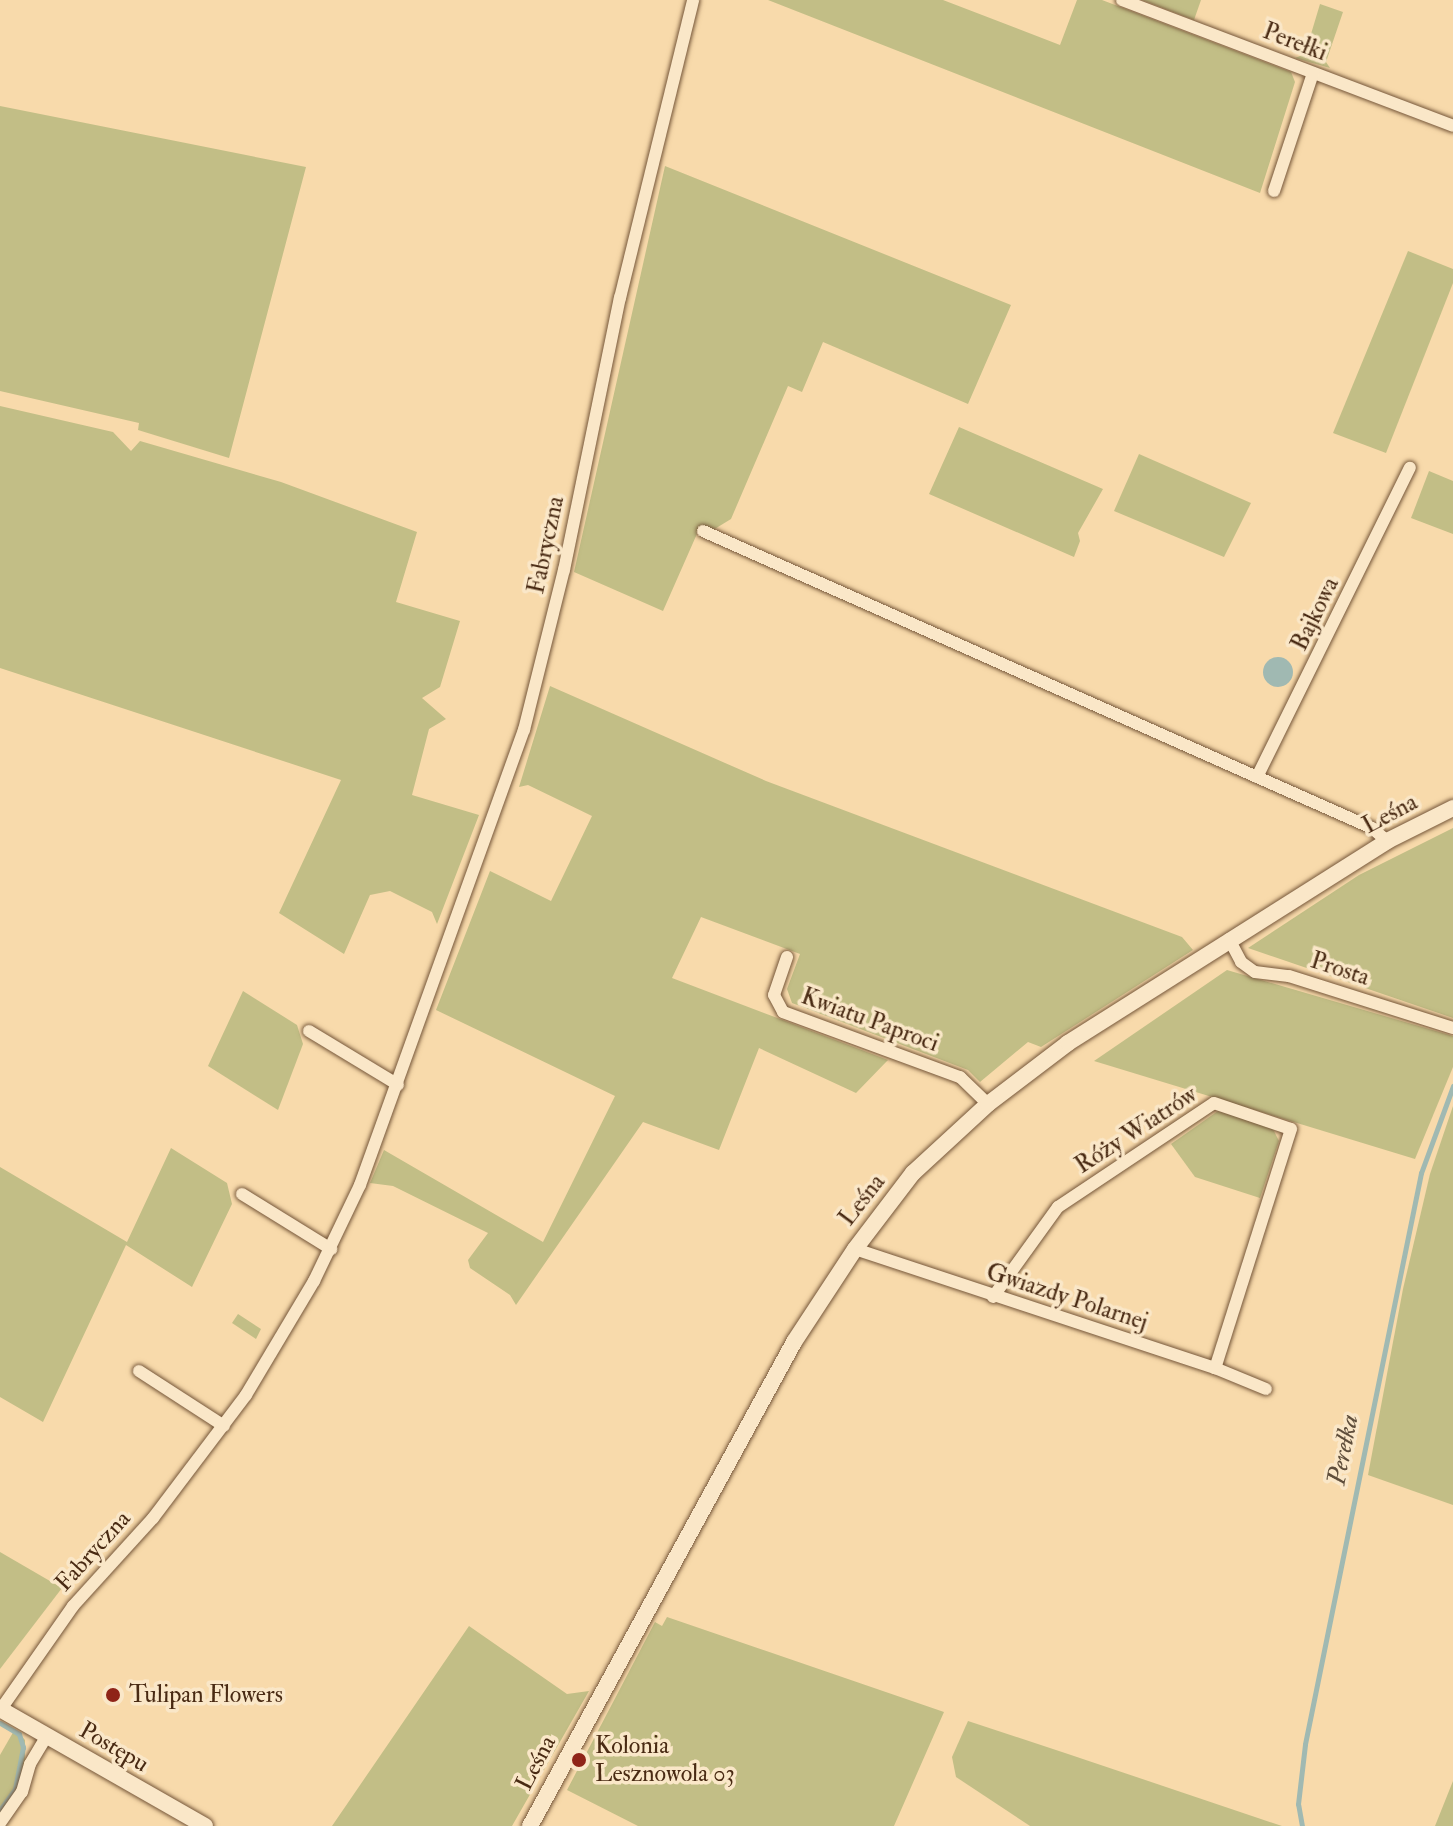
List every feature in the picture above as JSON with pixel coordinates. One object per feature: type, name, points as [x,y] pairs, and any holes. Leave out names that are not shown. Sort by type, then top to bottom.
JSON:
[{"type":"street","name":"Fabryczna","points":[[0,1709],[73,1606],[153,1518],[267,1364],[331,1249],[398,1085],[497,816],[540,674],[620,298],[693,0]]},
{"type":"street","name":"Perełki","points":[[1122,0],[1453,126]]},
{"type":"street","points":[[1274,191],[1313,73]]},
{"type":"street","name":"Bajkowa","points":[[1257,777],[1410,468]]},
{"type":"street","points":[[703,531],[1372,828],[1387,841]]},
{"type":"street","name":"Leśna","points":[[530,1826],[764,1394],[855,1249],[913,1173],[988,1104],[1068,1043],[1387,841],[1453,808]]},
{"type":"street","name":"Prosta","points":[[1229,939],[1241,962],[1255,972],[1289,976],[1453,1028]]},
{"type":"street","name":"Kwiatu Paproci","points":[[787,957],[774,995],[783,1012],[960,1077],[988,1104]]},
{"type":"street","points":[[309,1031],[398,1085]]},
{"type":"street","name":"Róży Wiatrów","points":[[993,1297],[1058,1207],[1214,1103],[1291,1129],[1215,1368]]},
{"type":"street","points":[[242,1194],[331,1249]]},
{"type":"street","name":"Gwiazdy Polarnej","points":[[855,1249],[1215,1368],[1266,1389]]},
{"type":"street","points":[[139,1371],[224,1426]]},
{"type":"street","name":"Postępu","points":[[0,1709],[205,1826]]},
{"type":"street","points":[[0,1823],[22,1792],[30,1764],[47,1736]]},
{"type":"shaded area","points":[[768,0],[943,0],[1060,45],[1077,0],[1102,0],[1291,72],[1295,82],[1260,193]]},
{"type":"shaded area","points":[[1142,0],[1201,0],[1194,20]]},
{"type":"shaded area","points":[[1320,4],[1343,12],[1326,62],[1330,68],[1295,58],[1305,54]]},
{"type":"shaded area","points":[[0,106],[306,167],[229,458],[138,430],[139,423],[0,391]]},
{"type":"shaded area","points":[[665,166],[1011,305],[968,404],[823,342],[802,392],[788,386],[731,519],[713,530],[700,527],[663,611],[574,572]]},
{"type":"shaded area","points":[[1408,251],[1453,269],[1453,283],[1386,453],[1333,433]]},
{"type":"shaded area","points":[[0,406],[113,432],[131,451],[140,441],[281,482],[417,532],[396,602],[460,621],[440,687],[422,698],[446,719],[429,729],[412,795],[479,815],[437,924],[432,912],[390,891],[370,895],[344,954],[279,913],[341,780],[0,668]]},
{"type":"shaded area","points":[[959,427],[1103,489],[1078,533],[1080,541],[1074,557],[929,494]]},
{"type":"shaded area","points":[[1139,454],[1251,503],[1224,557],[1114,511]]},
{"type":"shaded area","points":[[1429,471],[1453,481],[1453,534],[1411,518]]},
{"type":"shaded area","points":[[550,686],[766,781],[1182,937],[1193,950],[1041,1047],[1028,1042],[980,1082],[968,1070],[792,1003],[787,989],[800,954],[701,917],[672,978],[888,1060],[856,1093],[759,1048],[719,1150],[643,1122],[516,1305],[510,1295],[470,1268],[468,1260],[488,1233],[393,1186],[370,1183],[384,1150],[543,1242],[615,1096],[436,1010],[490,871],[551,901],[592,816],[528,785],[519,787]]},
{"type":"shaded area","points":[[1453,828],[1453,1018],[1248,948],[1359,875]]},
{"type":"shaded area","points":[[1227,970],[1453,1036],[1453,1067],[1415,1159],[1094,1061]]},
{"type":"shaded area","points":[[243,991],[297,1025],[303,1044],[278,1110],[208,1066]]},
{"type":"shaded area","points":[[1453,1106],[1453,1505],[1368,1475],[1403,1289],[1430,1174]]},
{"type":"shaded area","points":[[1218,1111],[1272,1127],[1279,1141],[1260,1198],[1195,1177],[1171,1144]]},
{"type":"shaded area","points":[[171,1148],[227,1183],[232,1204],[192,1287],[126,1245],[43,1422],[0,1397],[0,1167],[127,1242]]},
{"type":"shaded area","points":[[238,1314],[261,1329],[256,1339],[232,1323]]},
{"type":"shaded area","points":[[0,1552],[62,1588],[0,1669]]},
{"type":"shaded area","points":[[667,1617],[944,1712],[894,1826],[638,1826],[567,1790],[655,1622],[662,1626]]},
{"type":"shaded area","points":[[469,1626],[567,1694],[589,1691],[512,1826],[332,1826]]},
{"type":"shaded area","points":[[968,1721],[1282,1826],[1030,1826],[956,1777],[952,1757]]},
{"type":"shaded area","points":[[15,1729],[25,1740],[25,1760],[18,1788],[0,1817],[0,1755]]},
{"type":"shaded area","points":[[1453,1781],[1453,1826],[1435,1826]]},
{"type":"water","points":[[1278,657],[1289,661],[1293,672],[1289,683],[1278,687],[1267,683],[1263,672],[1267,661]]},
{"type":"waterway","name":"Perełka","points":[[1302,1826],[1298,1804],[1305,1744],[1421,1173],[1453,1086]]},
{"type":"waterway","points":[[0,1723],[19,1734],[23,1747],[15,1789],[0,1810]]},
{"type":"place","name":"Tulipan Flowers","points":[[113,1695]]},
{"type":"place","name":"Kolonia Lesznowola 03","points":[[579,1760]]}]
